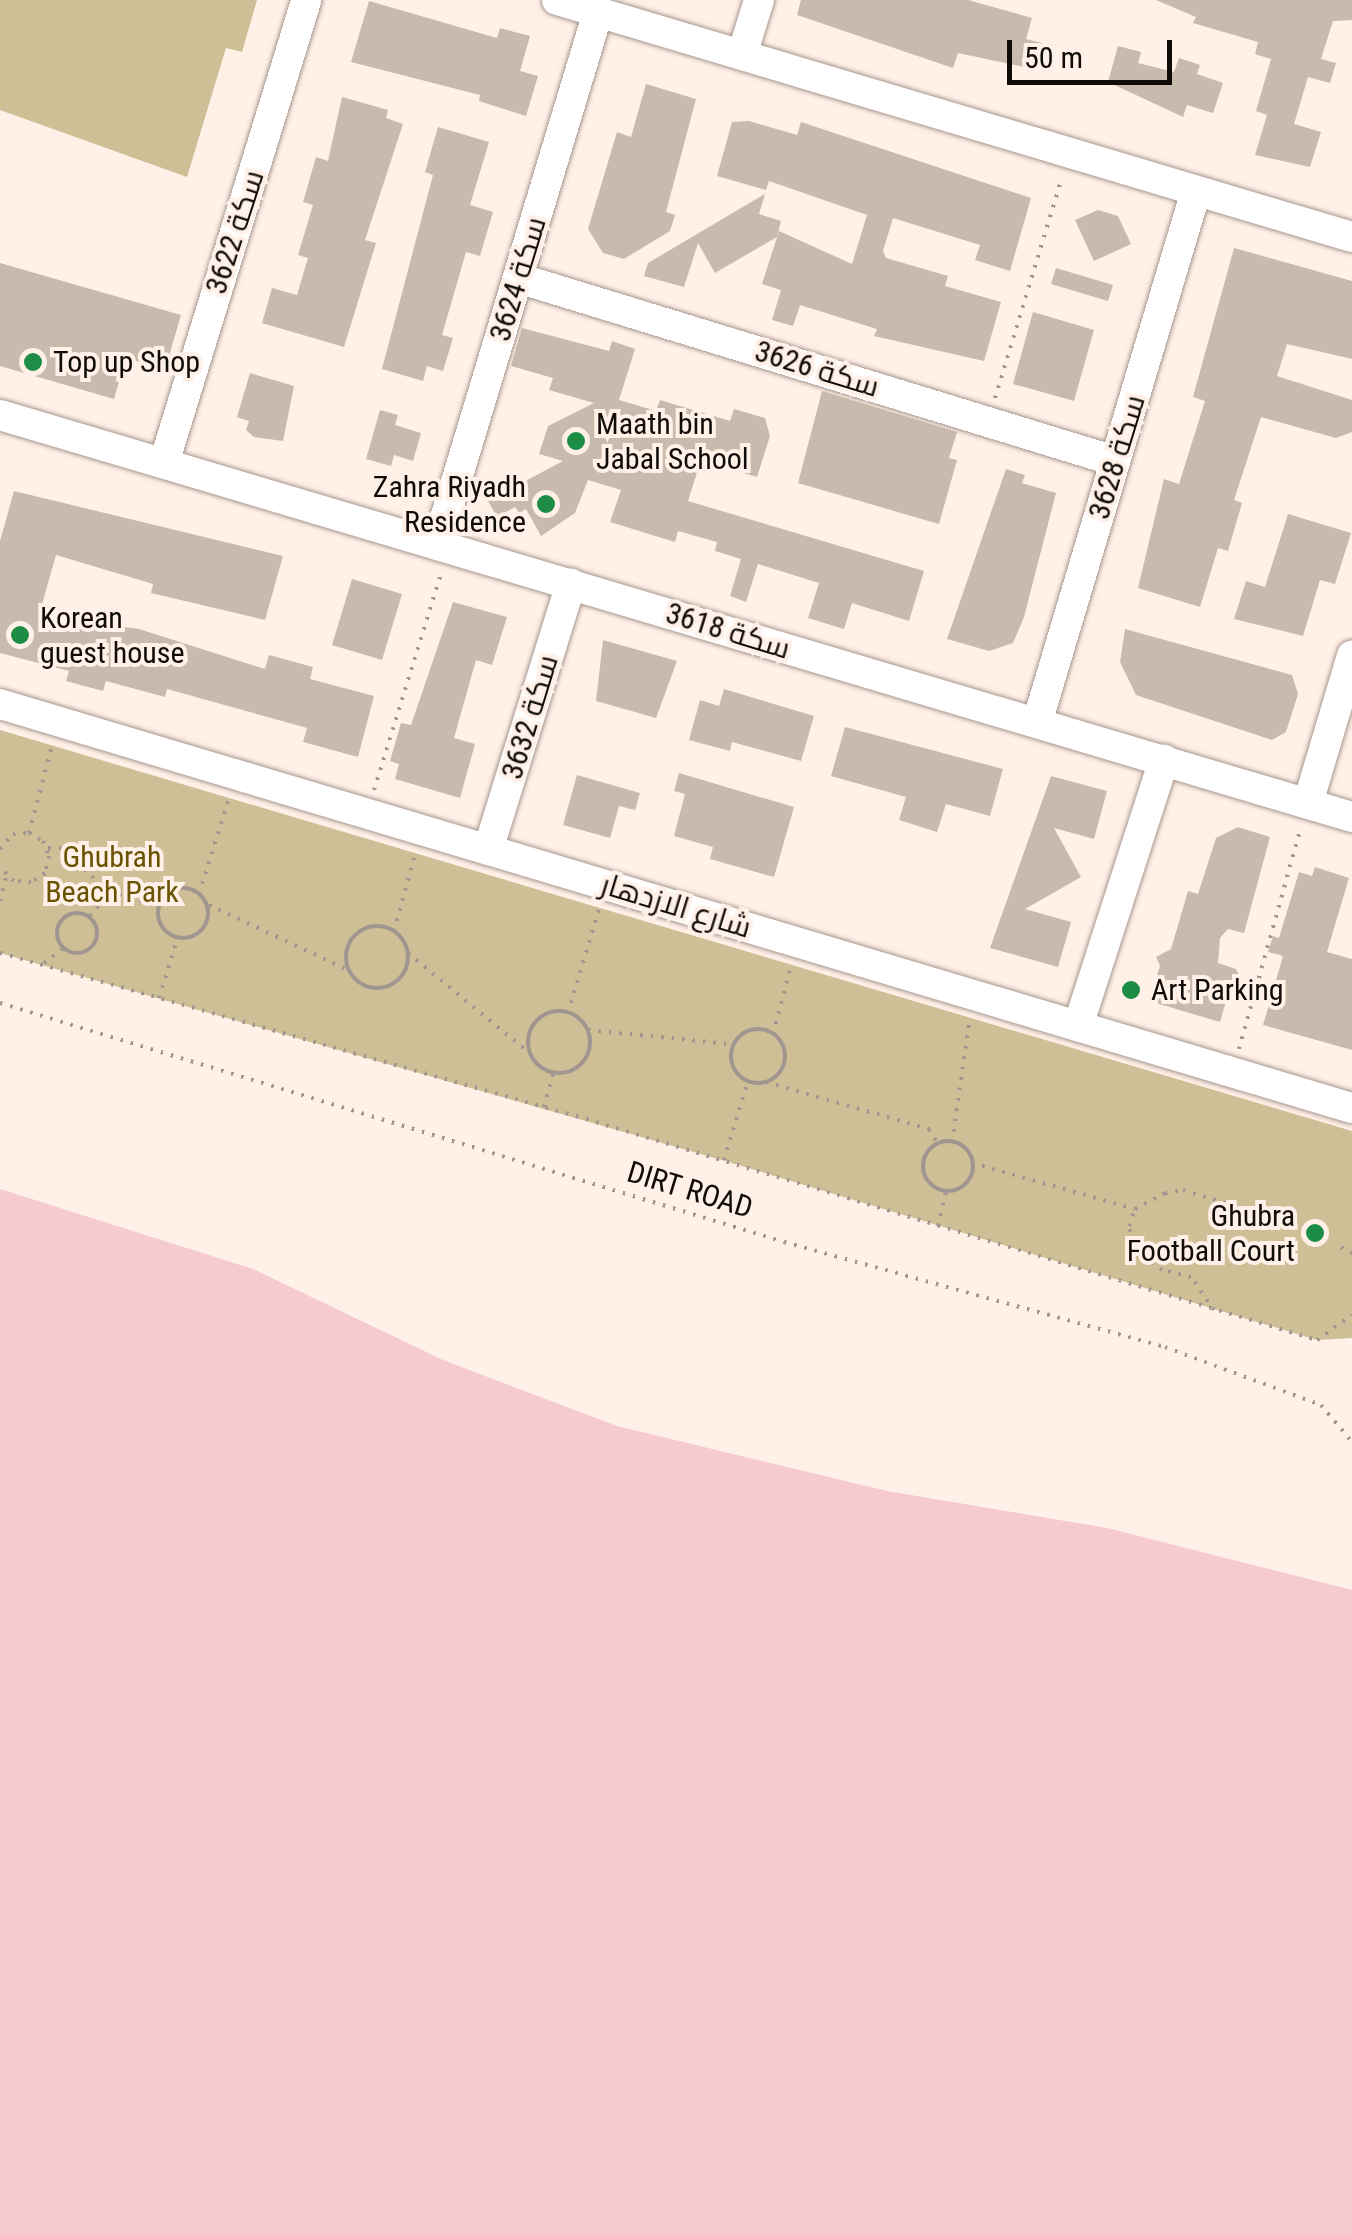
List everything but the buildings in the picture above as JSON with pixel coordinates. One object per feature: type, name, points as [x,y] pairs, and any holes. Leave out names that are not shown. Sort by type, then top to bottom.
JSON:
[{"type":"street","name":"سكة 3622","points":[[164,463],[306,0]]},
{"type":"street","points":[[557,0],[1196,191],[1350,231]]},
{"type":"street","points":[[742,55],[759,0]]},
{"type":"street","name":"سكة 3624","points":[[443,546],[598,12]]},
{"type":"street","name":"سكة 3628","points":[[1038,723],[1196,191]]},
{"type":"street","name":"سكة 3626","points":[[518,278],[1116,461]]},
{"type":"street","name":"سكة 3618","points":[[0,414],[1308,803]]},
{"type":"street","name":"سكة 3632","points":[[488,850],[572,584]]},
{"type":"street","points":[[1352,655],[1308,803],[1352,817]]},
{"type":"street","name":"شارع الازدهار","points":[[0,704],[1352,1108]]},
{"type":"street","points":[[1078,1026],[1164,760]]},
{"type":"path","points":[[988,422],[1069,153]]},
{"type":"path","points":[[367,814],[443,546]]},
{"type":"path","points":[[29,833],[52,745]]},
{"type":"path","points":[[199,894],[229,798]]},
{"type":"path","points":[[1232,1072],[1308,803]]},
{"type":"path","points":[[0,849],[13,834],[29,833],[48,848],[61,848],[109,892],[159,906]]},
{"type":"path","points":[[0,869],[22,884],[38,878],[48,865],[48,848]]},
{"type":"path","points":[[394,931],[414,858]]},
{"type":"path","points":[[0,901],[6,876]]},
{"type":"path","points":[[178,937],[162,926],[159,906],[172,890],[199,894],[207,904],[350,971],[365,986],[386,987],[404,974],[408,954]]},
{"type":"path","points":[[89,916],[109,892]]},
{"type":"path","points":[[178,937],[204,928],[207,904]]},
{"type":"path","points":[[568,1013],[598,910]]},
{"type":"path","points":[[64,948],[60,923],[70,914],[89,916]]},
{"type":"path","points":[[64,948],[76,953],[93,945],[97,933],[89,916]]},
{"type":"path","points":[[350,971],[346,952],[356,934],[374,926],[394,931],[408,954],[554,1072],[568,1072],[585,1060],[588,1030]]},
{"type":"path","points":[[159,998],[178,937]]},
{"type":"path","points":[[42,964],[64,948]]},
{"type":"path","points":[[0,953],[544,1106],[1317,1340],[1352,1315]]},
{"type":"path","points":[[773,1034],[791,964]]},
{"type":"path","name":"DIRT ROAD","points":[[0,1003],[766,1236],[1165,1347],[1321,1405],[1352,1442]]},
{"type":"path","points":[[568,1013],[588,1030],[734,1044]]},
{"type":"path","points":[[530,1054],[536,1021],[568,1013]]},
{"type":"path","points":[[952,1142],[969,1024]]},
{"type":"path","points":[[748,1082],[731,1061],[734,1044],[747,1032],[773,1034],[783,1046],[784,1064],[766,1082]]},
{"type":"path","points":[[544,1106],[554,1072]]},
{"type":"path","points":[[724,1160],[748,1082]]},
{"type":"path","points":[[748,1082],[766,1082],[929,1130],[938,1143]]},
{"type":"path","points":[[952,1142],[938,1143],[926,1153],[923,1169],[936,1188],[959,1188],[972,1163]]},
{"type":"path","points":[[952,1142],[972,1163],[1135,1208],[1184,1190],[1225,1203]]},
{"type":"path","points":[[938,1226],[946,1192]]},
{"type":"path","points":[[1135,1208],[1132,1247],[1162,1270],[1191,1277],[1214,1310]]},
{"type":"path","points":[[1341,1247],[1352,1253]]},
{"type":"green space","points":[[0,0],[257,0],[242,52],[226,48],[187,177],[0,110]]},
{"type":"green space","name":"Ghubrah Beach Park","points":[[0,730],[1352,1131],[1352,1338],[1317,1340],[725,1161],[0,953]]},
{"type":"shaded area","points":[[0,1189],[253,1269],[443,1360],[617,1426],[887,1491],[1107,1528],[1352,1590],[1352,2235],[0,2235]]},
{"type":"place","name":"Top up Shop","points":[[33,362]]},
{"type":"place","name":"Maath bin Jabal School","points":[[576,441]]},
{"type":"place","name":"Zahra Riyadh Residence","points":[[546,504]]},
{"type":"place","name":"Korean guest house","points":[[20,635]]},
{"type":"place","name":"Art Parking","points":[[1131,990]]},
{"type":"place","name":"Ghubra Football Court","points":[[1315,1233]]}]
